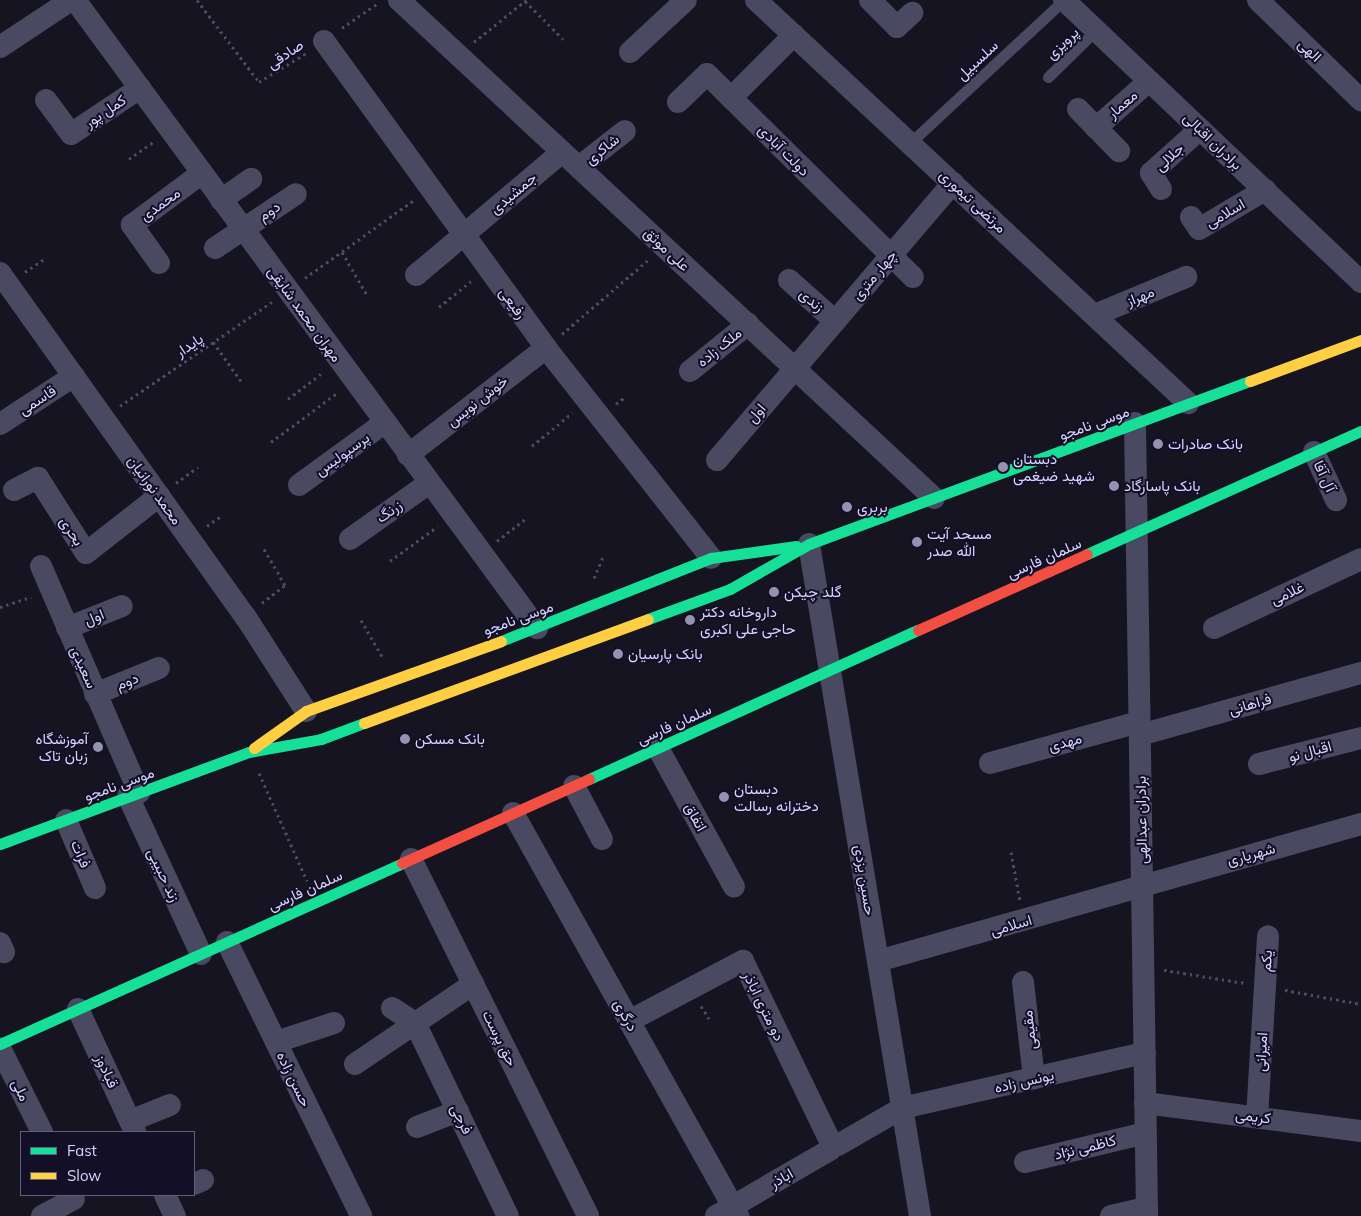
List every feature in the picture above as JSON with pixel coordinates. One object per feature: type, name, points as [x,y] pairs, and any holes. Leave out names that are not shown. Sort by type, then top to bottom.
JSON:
[{"type":"main road","name":"موسی نامجو","points":[[0,844],[249,752],[321,739],[730,590],[809,544],[1361,340]]},
{"type":"main road","name":"سلمان فارسی","points":[[0,1046],[78,1009],[1361,431]]},
{"type":"main road","name":"موسی نامجو","points":[[249,752],[306,711],[537,628],[711,558],[809,544]]},
{"type":"main road","points":[[537,628],[548,656]]},
{"type":"street","points":[[0,47],[73,0]]},
{"type":"street","name":"مهران محمد شایقی","points":[[73,0],[140,88],[480,554],[537,628]]},
{"type":"street","name":"علی موثق","points":[[399,0],[934,498]]},
{"type":"street","points":[[630,52],[686,0]]},
{"type":"street","name":"مرتضی تیموری","points":[[756,0],[1188,403]]},
{"type":"street","points":[[870,0],[897,27],[912,13]]},
{"type":"street","name":"برادران اقبالی","points":[[1064,0],[1361,282]]},
{"type":"street","name":"الهی","points":[[1258,0],[1361,100]]},
{"type":"street","points":[[731,98],[794,35]]},
{"type":"street","name":"رفیعی","points":[[324,41],[586,402],[711,558]]},
{"type":"street","name":"دولت آبادی","points":[[678,102],[707,74],[913,277]]},
{"type":"street","name":"معمار","points":[[1096,128],[1149,81]]},
{"type":"street","name":"کمل پور","points":[[46,100],[71,134],[140,88]]},
{"type":"street","points":[[1078,109],[1119,151]]},
{"type":"street","name":"جلالی","points":[[1161,189],[1151,173],[1200,129]]},
{"type":"street","name":"شاکری","points":[[579,167],[625,131]]},
{"type":"street","name":"جمشیدی","points":[[416,275],[562,152]]},
{"type":"street","name":"محمدی","points":[[159,262],[132,225],[202,173]]},
{"type":"street","points":[[221,200],[251,179]]},
{"type":"street","name":"چهار متری","points":[[795,367],[952,183]]},
{"type":"street","name":"اسلامی","points":[[1191,217],[1199,229],[1265,190]]},
{"type":"street","name":"دوم","points":[[215,248],[296,194]]},
{"type":"street","name":"مهراز","points":[[1094,315],[1186,277]]},
{"type":"street","name":"زندی","points":[[789,280],[835,321]]},
{"type":"street","name":"محمد نورانیان","points":[[2,281],[74,376],[246,616],[306,711]]},
{"type":"street","name":"ملک زاده","points":[[690,371],[748,324]]},
{"type":"street","name":"خوش نویس","points":[[408,454],[546,348]]},
{"type":"street","name":"اول","points":[[717,460],[795,367]]},
{"type":"street","name":"قاسمی","points":[[0,424],[74,376]]},
{"type":"street","name":"پرسپولیس","points":[[299,485],[384,422]]},
{"type":"street","name":"برادران عبدالهی","points":[[1135,423],[1147,1212]]},
{"type":"street","name":"آل آقا","points":[[1314,452],[1336,500]]},
{"type":"street","name":"بحری","points":[[14,490],[38,478],[86,552],[160,496]]},
{"type":"street","name":"زرنگ","points":[[350,539],[429,483]]},
{"type":"street","name":"حسین یزدی","points":[[809,544],[920,1216]]},
{"type":"street","name":"غلامی","points":[[1214,628],[1361,559]]},
{"type":"street","name":"سعیدی","points":[[41,566],[95,694],[134,794]]},
{"type":"street","name":"اول","points":[[67,628],[122,606]]},
{"type":"street","name":"دوم","points":[[95,694],[160,668]]},
{"type":"street","name":"فراهانی","points":[[1140,728],[1361,672]]},
{"type":"street","name":"مهدی","points":[[990,762],[1140,728]]},
{"type":"street","name":"اقبال نو","points":[[1259,764],[1361,738]]},
{"type":"street","name":"اتفاق","points":[[658,748],[734,887]]},
{"type":"street","points":[[574,786],[602,839]]},
{"type":"street","name":"زند حبیبی","points":[[134,794],[201,954]]},
{"type":"street","name":"درگری","points":[[513,813],[629,1021],[729,1213]]},
{"type":"street","name":"فرات","points":[[66,820],[95,888]]},
{"type":"street","name":"شهریاری","points":[[1142,884],[1361,824]]},
{"type":"street","name":"حق پرست","points":[[411,859],[588,1216]]},
{"type":"street","name":"اسلامی","points":[[878,961],[1023,921],[1142,884]]},
{"type":"street","name":"یکم","points":[[1265,986],[1268,936]]},
{"type":"street","name":"حسن زاده","points":[[227,942],[361,1216]]},
{"type":"street","name":"دو متری اباذر","points":[[629,1021],[743,961],[832,1145]]},
{"type":"street","name":"مقیمی","points":[[1023,982],[1034,1078]]},
{"type":"street","points":[[355,1064],[473,984]]},
{"type":"street","name":"امیرانی","points":[[1257,1117],[1265,986]]},
{"type":"street","points":[[392,1008],[416,1023]]},
{"type":"street","name":"قبادوز","points":[[78,1009],[133,1127]]},
{"type":"street","points":[[276,1042],[334,1023]]},
{"type":"street","name":"فرجی","points":[[416,1023],[508,1216]]},
{"type":"street","name":"ملی","points":[[0,1046],[42,1131]]},
{"type":"street","name":"یونس زاده","points":[[902,1108],[1145,1053]]},
{"type":"street","name":"کریمی","points":[[1145,1103],[1361,1130]]},
{"type":"street","points":[[133,1127],[170,1106]]},
{"type":"street","name":"اباذر","points":[[729,1213],[832,1145],[902,1108]]},
{"type":"street","points":[[417,1127],[458,1111]]},
{"type":"street","name":"کاظمی نژاد","points":[[1025,1162],[1146,1133]]},
{"type":"street","points":[[42,1216],[77,1203]]},
{"type":"street","points":[[1111,1216],[1147,1212]]},
{"type":"lane","name":"سلسبیل","points":[[910,143],[1064,0]]},
{"type":"lane","name":"پرویزی","points":[[1048,77],[1096,30]]},
{"type":"path","name":"صادقی","points":[[197,0],[259,82],[324,41],[382,0]]},
{"type":"path","points":[[458,55],[526,0],[562,39]]},
{"type":"path","points":[[129,159],[169,130]]},
{"type":"path","name":"پایدار","points":[[103,418],[288,291],[431,188]]},
{"type":"path","points":[[546,348],[664,246]]},
{"type":"path","points":[[342,252],[367,294]]},
{"type":"path","points":[[439,307],[488,268]]},
{"type":"path","points":[[213,342],[241,381]]},
{"type":"path","points":[[288,399],[338,360]]},
{"type":"path","points":[[271,442],[354,381]]},
{"type":"path","points":[[532,446],[586,402]]},
{"type":"path","points":[[160,496],[198,467]]},
{"type":"path","points":[[390,561],[453,516]]},
{"type":"path","points":[[480,554],[526,518]]},
{"type":"path","points":[[246,616],[285,585],[264,549]]},
{"type":"path","points":[[0,607],[50,590]]},
{"type":"path","points":[[361,620],[395,678]]},
{"type":"path","points":[[249,752],[317,902]]},
{"type":"path","points":[[1011,852],[1023,921]]},
{"type":"traffic: fast","points":[[648,619],[730,589],[809,544],[1250,381]]},
{"type":"traffic: fast","points":[[1087,554],[1361,431]]},
{"type":"traffic: fast","points":[[501,641],[711,558],[796,546]]},
{"type":"traffic: fast","points":[[589,779],[918,630]]},
{"type":"traffic: fast","points":[[0,844],[249,752],[321,739],[364,723]]},
{"type":"traffic: fast","points":[[0,1044],[402,863]]},
{"type":"traffic: slow","points":[[1250,381],[1361,340]]},
{"type":"traffic: slow","points":[[364,723],[648,619]]},
{"type":"traffic: slow","points":[[254,748],[306,711],[501,641]]},
{"type":"traffic: jam","points":[[918,630],[1087,554]]},
{"type":"traffic: jam","points":[[402,863],[589,779]]},
{"type":"place","name":"بانک صادرات","points":[[1158,444]]},
{"type":"place","name":"دبستان شهید ضیغمی","points":[[1003,467]]},
{"type":"place","name":"بانک پاسارگاد","points":[[1114,486]]},
{"type":"place","name":"بربری","points":[[847,507]]},
{"type":"place","name":"مسجد آیت الله صدر","points":[[917,542]]},
{"type":"place","name":"گلد چیکن","points":[[774,592]]},
{"type":"place","name":"داروخانه دکتر حاجی علی اکبری","points":[[690,620]]},
{"type":"place","name":"بانک پارسیان","points":[[618,654]]},
{"type":"place","name":"بانک مسکن","points":[[405,739]]},
{"type":"place","name":"آموزشگاه زبان تاک","points":[[98,747]]},
{"type":"place","name":"دبستان دخترانه رسالت","points":[[724,797]]}]
